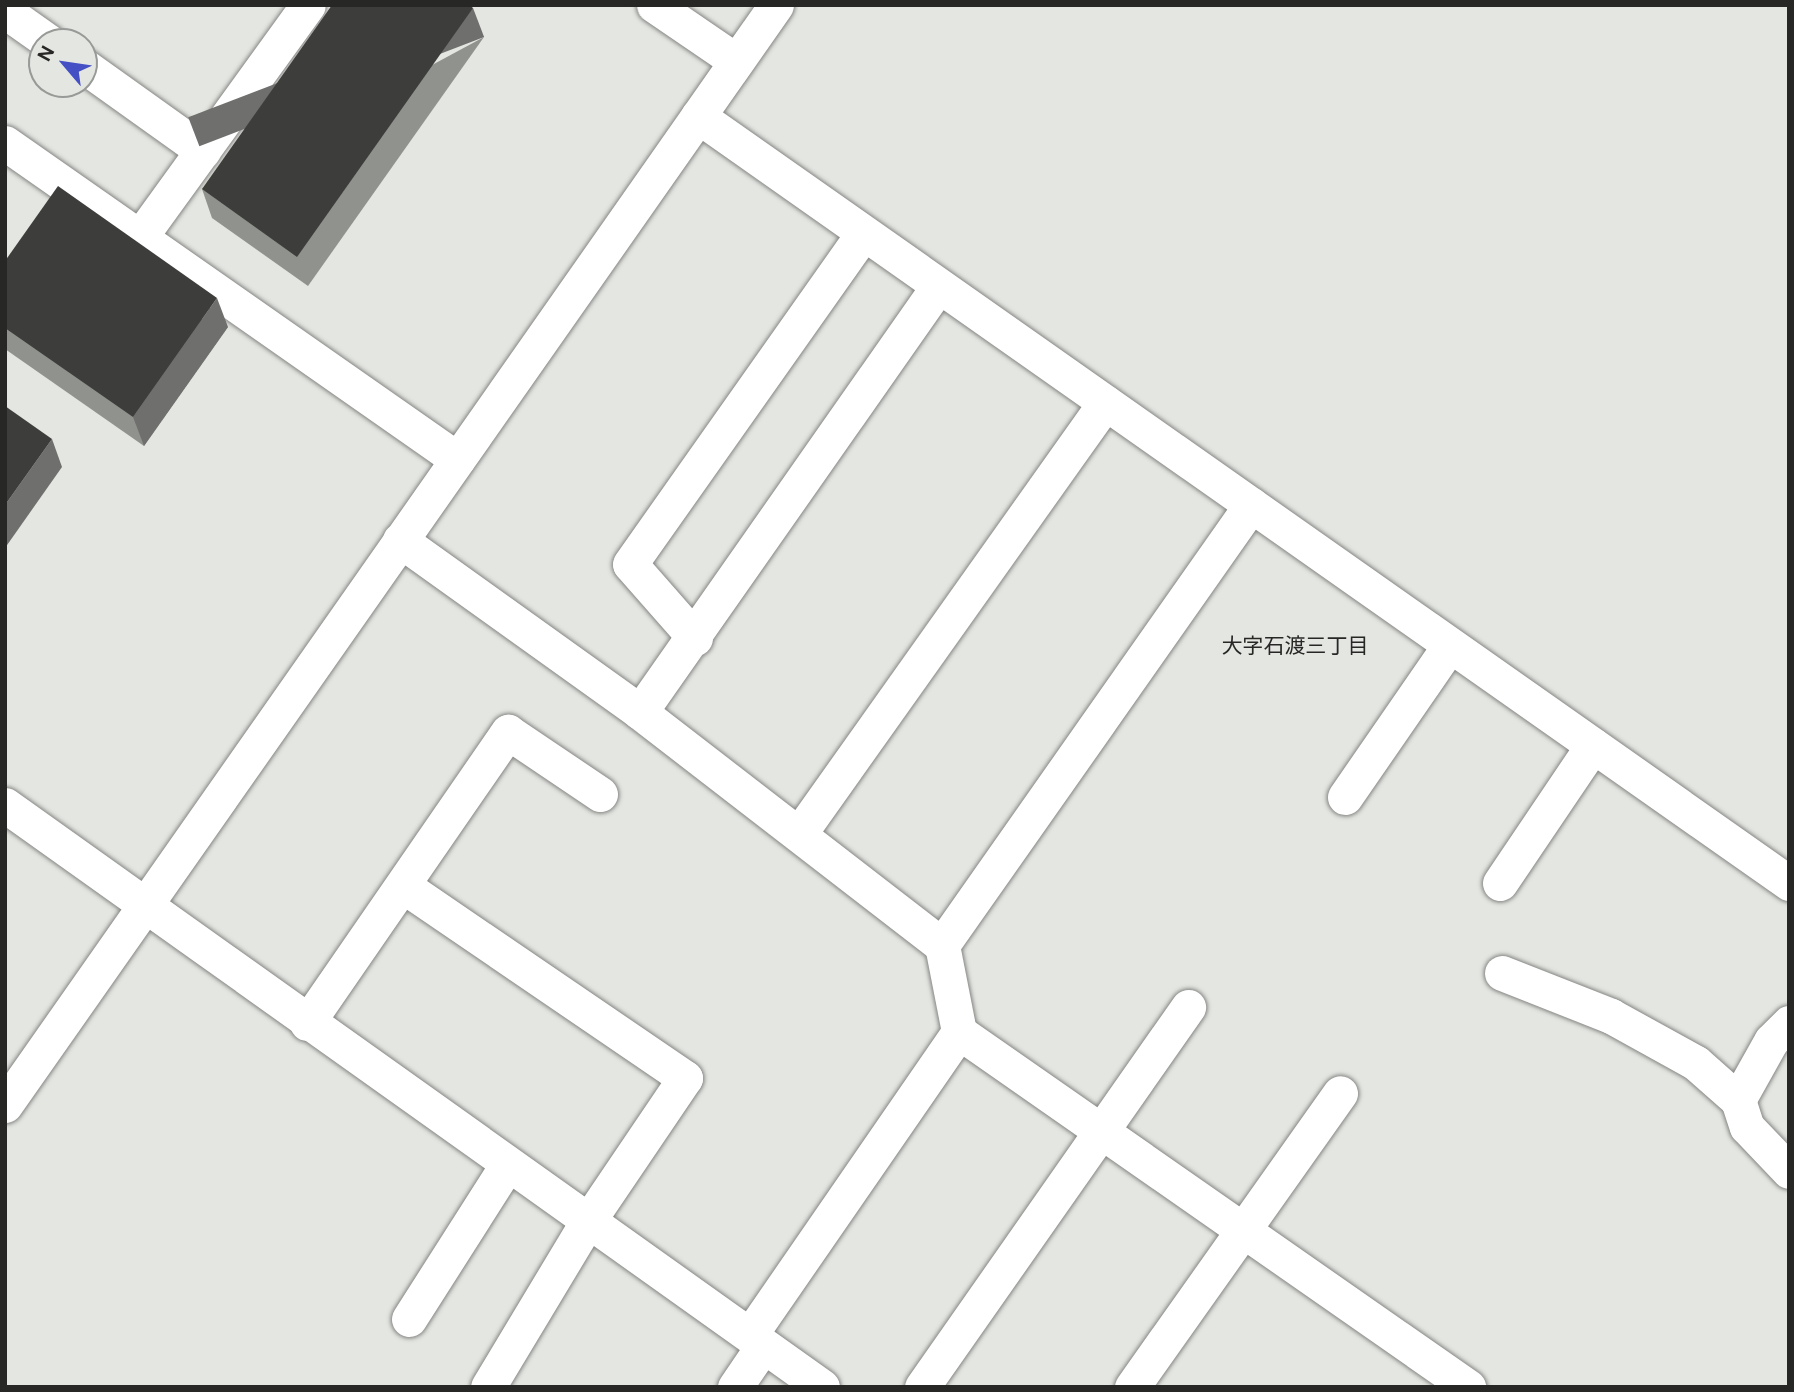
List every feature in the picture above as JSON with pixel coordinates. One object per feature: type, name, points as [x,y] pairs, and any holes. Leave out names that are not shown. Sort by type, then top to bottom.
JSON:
[{"type":"street","points":[[140,237],[308,5]]},
{"type":"street","points":[[654,5],[736,61]]},
{"type":"street","points":[[5,1105],[776,5]]},
{"type":"street","points":[[5,10],[30,28]]},
{"type":"street","points":[[98,76],[203,151]]},
{"type":"street","points":[[698,116],[861,236],[1105,403],[1789,883]]},
{"type":"street","points":[[5,143],[457,459]]},
{"type":"street","points":[[695,638],[630,564],[861,236]]},
{"type":"street","points":[[640,712],[695,638],[937,288]]},
{"type":"street","points":[[799,834],[1105,403]]},
{"type":"street","points":[[942,945],[1251,505]]},
{"type":"street","points":[[400,540],[640,712],[942,945],[959,1032],[756,1340],[735,1387]]},
{"type":"street","points":[[1345,797],[1449,646]]},
{"type":"street","points":[[307,1023],[405,887],[508,732],[600,794]]},
{"type":"street","points":[[1500,883],[1593,745]]},
{"type":"street","points":[[5,805],[146,902],[307,1023],[586,1224],[822,1387]]},
{"type":"street","points":[[405,887],[685,1078],[586,1224],[488,1387]]},
{"type":"street","points":[[1502,973],[1612,1016],[1696,1063],[1738,1100],[1747,1127],[1789,1171]]},
{"type":"street","points":[[922,1387],[1188,1007]]},
{"type":"street","points":[[1738,1100],[1771,1041],[1789,1023]]},
{"type":"street","points":[[959,1032],[1102,1128],[1468,1387]]},
{"type":"street","points":[[1132,1387],[1340,1093]]},
{"type":"street","points":[[409,1319],[507,1165]]},
{"type":"building","points":[[332,5],[469,5],[473,8],[297,257],[202,189]]},
{"type":"building","points":[[58,186],[217,298],[133,417],[5,328],[5,261]]},
{"type":"building","points":[[5,406],[52,439],[5,505]]},
{"type":"district","name":"大字石渡三丁目","points":[[1295,646]]}]
